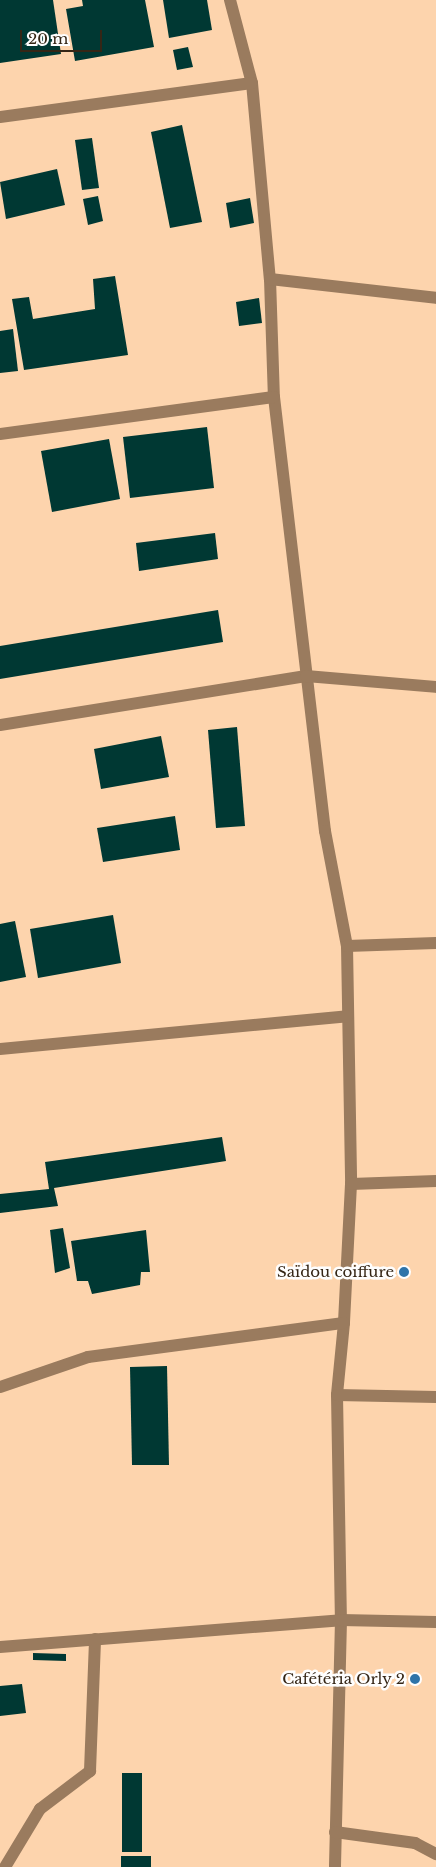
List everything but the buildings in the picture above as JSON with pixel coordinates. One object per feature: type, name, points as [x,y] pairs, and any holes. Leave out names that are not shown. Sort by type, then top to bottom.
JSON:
[{"type":"street","points":[[230,0],[252,83],[270,279],[274,397],[325,831],[347,946],[351,1184],[344,1323],[337,1396],[341,1620],[335,1832],[336,1867]]},
{"type":"street","points":[[0,116],[252,83]]},
{"type":"street","points":[[270,279],[436,298]]},
{"type":"street","points":[[0,434],[274,397]]},
{"type":"street","points":[[0,725],[306,676],[436,687]]},
{"type":"street","points":[[347,946],[436,943]]},
{"type":"street","points":[[0,1049],[347,1016]]},
{"type":"street","points":[[351,1184],[436,1181]]},
{"type":"street","points":[[0,1387],[88,1357],[344,1323]]},
{"type":"street","points":[[337,1396],[436,1397]]},
{"type":"street","points":[[0,1647],[341,1620],[436,1622]]},
{"type":"street","points":[[5,1862],[40,1810],[90,1771],[96,1639]]},
{"type":"street","points":[[335,1832],[415,1842],[436,1854]]},
{"type":"place","name":"Saïdou coiffure","points":[[404,1272]]},
{"type":"place","name":"Cafétéria Orly 2","points":[[415,1679]]}]
